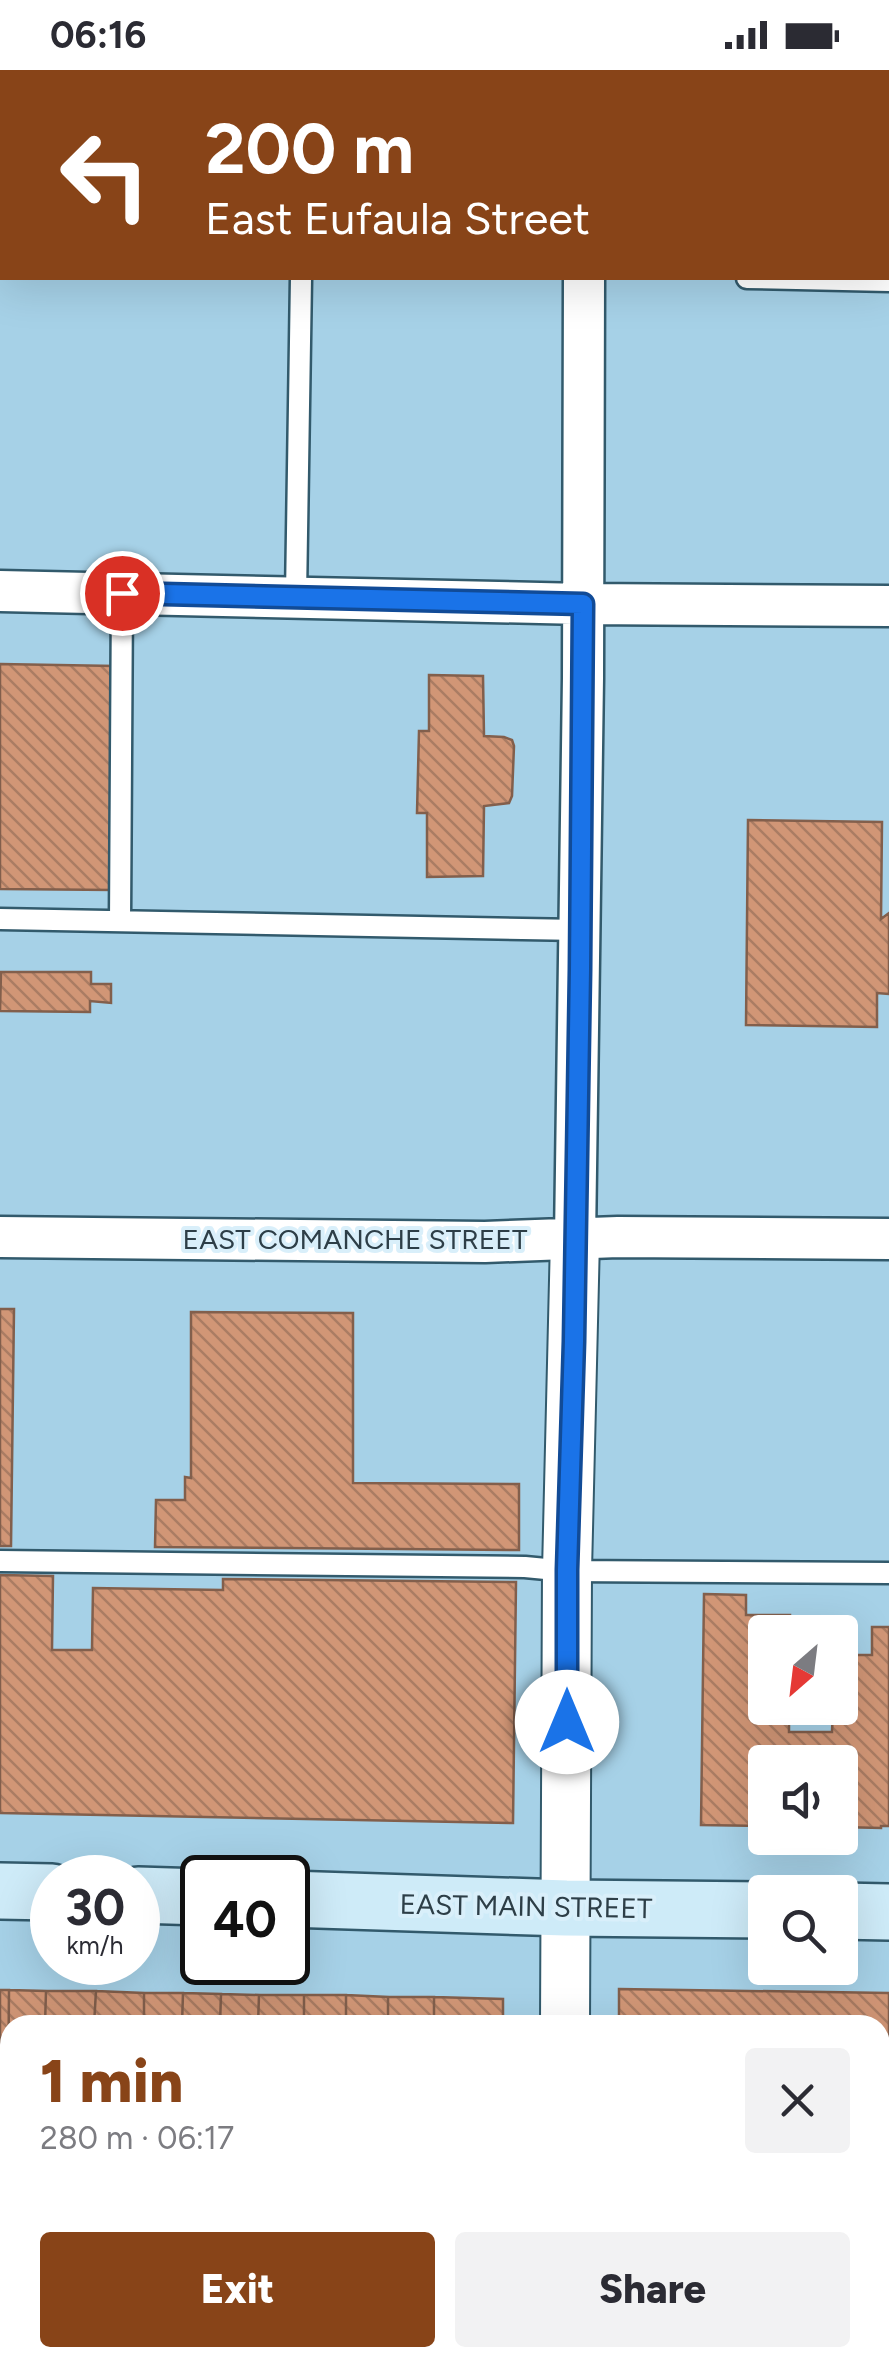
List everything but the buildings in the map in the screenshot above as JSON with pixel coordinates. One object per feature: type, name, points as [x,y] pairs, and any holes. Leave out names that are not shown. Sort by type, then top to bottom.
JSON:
[{"type":"main road","points":[[0,1891],[30,1892]]},
{"type":"main road","name":"EAST MAIN STREET","points":[[310,1901],[748,1910]]},
{"type":"main road","points":[[858,1911],[889,1912]]},
{"type":"street","points":[[565,2015],[567,1570],[580,930],[584,280]]},
{"type":"street","points":[[0,591],[583,604],[889,606]]},
{"type":"street","name":"EAST COMANCHE STREET","points":[[0,1237],[485,1242],[618,1236],[889,1238]]},
{"type":"lane","points":[[296,596],[301,280]]},
{"type":"lane","points":[[842,280],[889,281]]},
{"type":"lane","points":[[120,921],[122,593]]},
{"type":"lane","points":[[0,919],[580,930]]},
{"type":"lane","points":[[0,1560],[889,1573]]},
{"type":"route","points":[[122,593],[583,604],[567,1722]]}]
